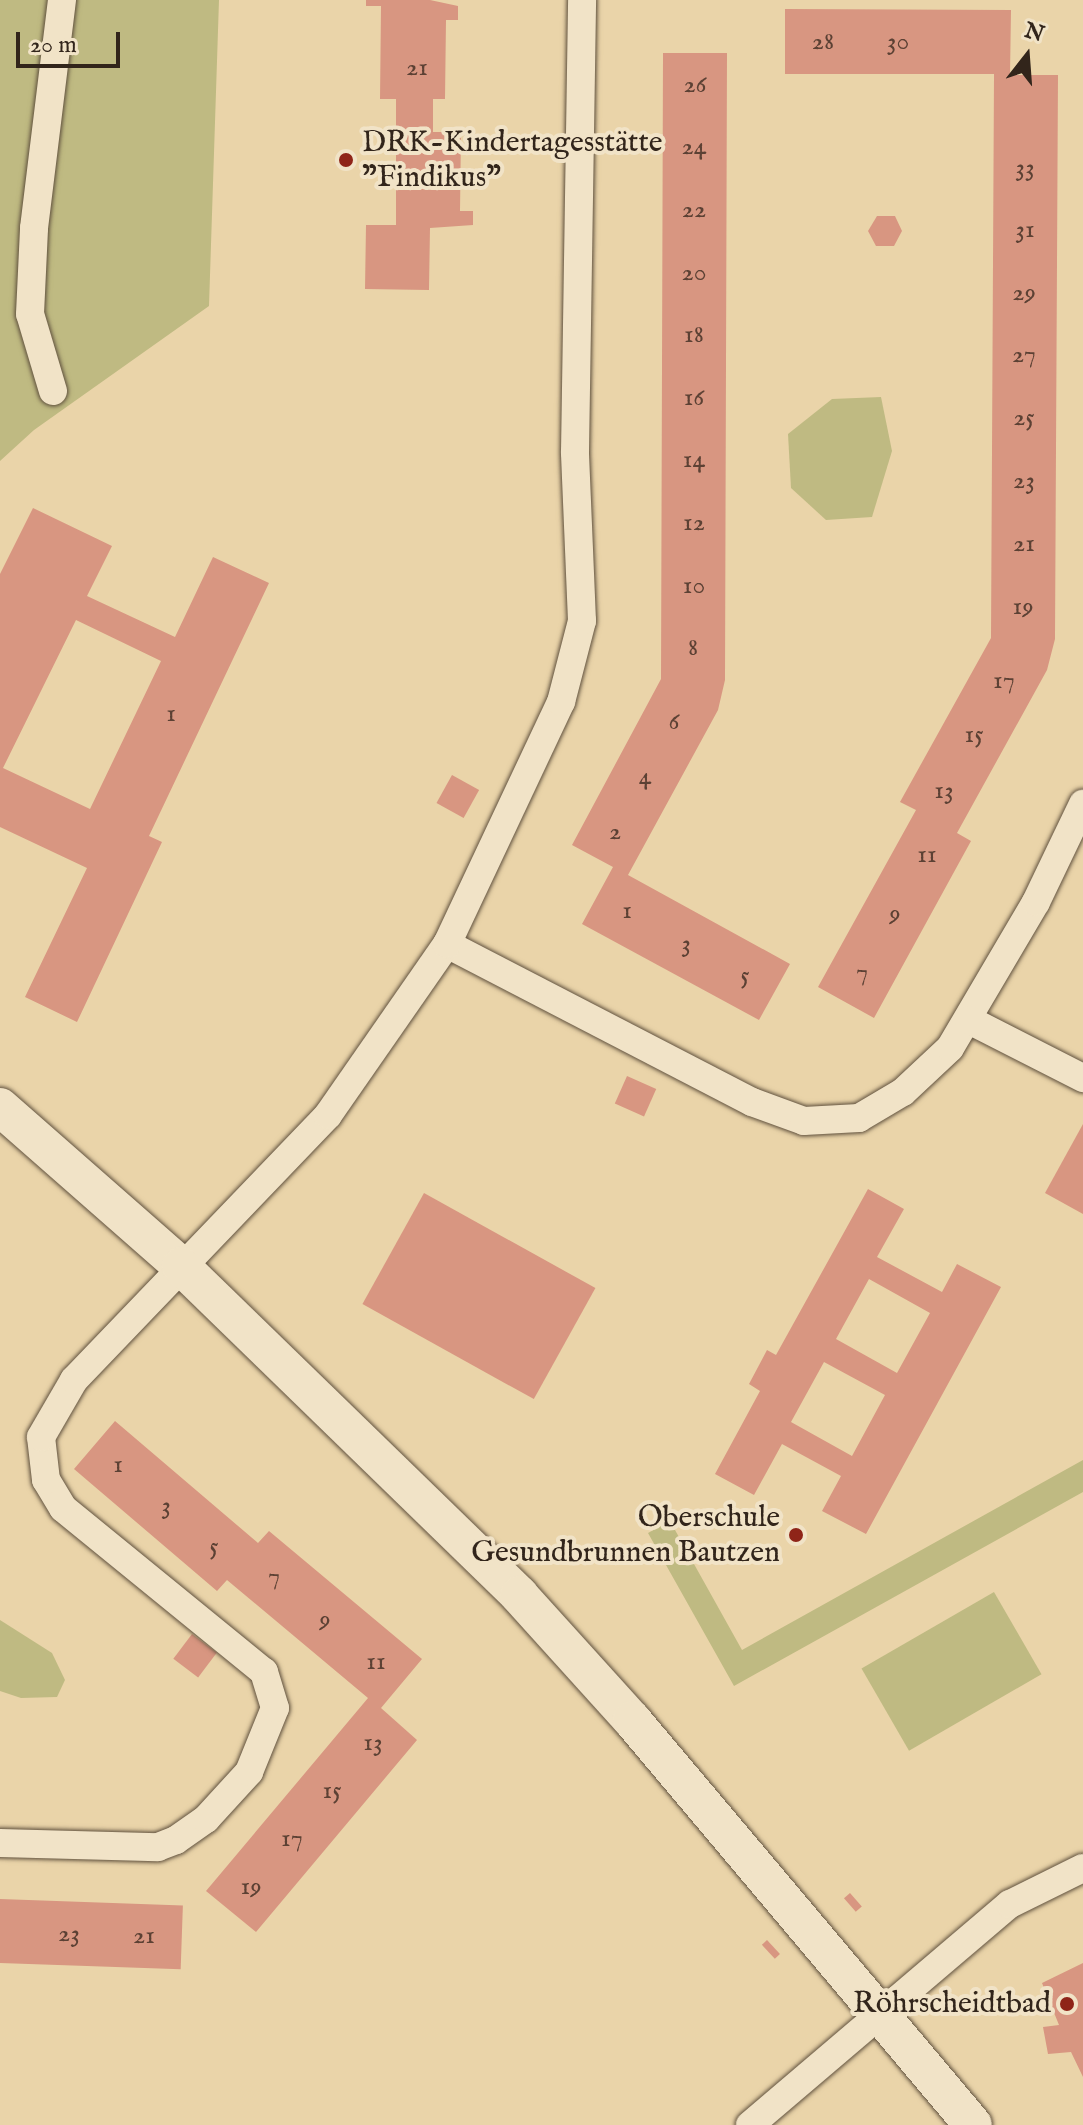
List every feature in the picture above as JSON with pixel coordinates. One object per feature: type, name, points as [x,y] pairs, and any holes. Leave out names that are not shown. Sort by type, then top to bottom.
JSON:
[{"type":"street","points":[[53,391],[30,314],[34,228],[62,0]]},
{"type":"street","points":[[0,1843],[158,1847],[176,1840],[206,1819],[249,1772],[275,1708],[264,1672],[63,1508],[46,1480],[39,1452],[48,1419],[74,1380],[328,1115],[447,944],[561,702],[582,621],[575,452],[582,0]]},
{"type":"street","points":[[447,944],[752,1102],[804,1121],[831,1122],[874,1112],[937,1063],[969,1020],[1036,902],[1083,804]]},
{"type":"street","points":[[969,1020],[1083,1078]]},
{"type":"street","points":[[0,1107],[181,1266],[519,1595],[632,1720],[973,2125]]},
{"type":"street","points":[[750,2125],[1010,1904],[1083,1868]]},
{"type":"shaded area","points":[[0,0],[219,0],[209,306],[34,430],[0,461]]},
{"type":"shaded area","points":[[881,397],[892,451],[872,517],[826,520],[791,488],[788,434],[832,399]]},
{"type":"shaded area","points":[[1083,1460],[1083,1492],[734,1686],[648,1533],[670,1521],[742,1650]]},
{"type":"shaded area","points":[[994,1592],[1042,1674],[909,1751],[861,1668]]},
{"type":"shaded area","points":[[0,1620],[52,1653],[65,1680],[57,1697],[21,1698],[0,1691]]},
{"type":"building","name":"DRK-Kindertagesstätte \"Findikus\"","points":[[366,0],[430,0],[458,6],[458,20],[446,20],[445,99],[433,99],[433,132],[461,132],[460,211],[473,211],[473,225],[430,228],[429,290],[365,289],[366,225],[396,225],[396,99],[380,99],[381,6],[366,6]]},
{"type":"building","points":[[785,9],[1011,10],[1010,75],[1058,75],[1055,639],[1047,670],[957,833],[971,841],[874,1018],[818,987],[916,810],[900,802],[991,638],[994,74],[785,74]]},
{"type":"building","points":[[663,53],[727,53],[725,680],[718,710],[628,875],[790,964],[759,1020],[582,924],[613,867],[572,845],[661,679]]},
{"type":"building","points":[[877,216],[895,216],[902,231],[894,246],[876,246],[868,231]]},
{"type":"building","points":[[33,508],[112,546],[87,596],[175,637],[213,557],[269,583],[149,836],[162,842],[77,1022],[25,997],[87,868],[0,827],[0,574]],"holes":[[[76,620],[161,661],[90,809],[3,768]]]},
{"type":"building","points":[[452,775],[479,790],[464,818],[436,803]]},
{"type":"building","points":[[627,1076],[656,1089],[644,1116],[615,1103]]},
{"type":"building","points":[[1083,1124],[1083,1214],[1045,1193]]},
{"type":"building","points":[[868,1189],[904,1209],[877,1257],[942,1292],[957,1264],[1001,1287],[866,1534],[822,1511],[841,1476],[782,1444],[754,1495],[715,1474],[760,1391],[749,1384],[767,1350],[776,1355]],"holes":[[[869,1279],[930,1313],[897,1373],[836,1339]],[[824,1362],[885,1395],[852,1456],[791,1422]]]},
{"type":"building","points":[[424,1193],[595,1288],[534,1399],[362,1304]]},
{"type":"building","points":[[115,1421],[258,1543],[269,1531],[422,1659],[381,1708],[417,1740],[256,1932],[206,1891],[368,1698],[227,1580],[217,1591],[74,1469]]},
{"type":"building","points":[[192,1634],[217,1653],[198,1677],[173,1659]]},
{"type":"building","points":[[850,1893],[862,1907],[856,1912],[844,1898]]},
{"type":"building","points":[[0,1899],[183,1905],[181,1969],[0,1963]]},
{"type":"building","points":[[767,1940],[780,1954],[775,1959],[762,1945]]},
{"type":"building","name":"Röhrscheidtbad","points":[[1083,1963],[1083,2077],[1071,2052],[1048,2054],[1043,2027],[1059,2025],[1042,1983]]},
{"type":"place","name":"DRK-Kindertagesstätte \"Findikus\"","points":[[346,160]]},
{"type":"place","name":"Oberschule Gesundbrunnen Bautzen","points":[[796,1535]]},
{"type":"place","name":"Röhrscheidtbad","points":[[1067,2004]]}]
